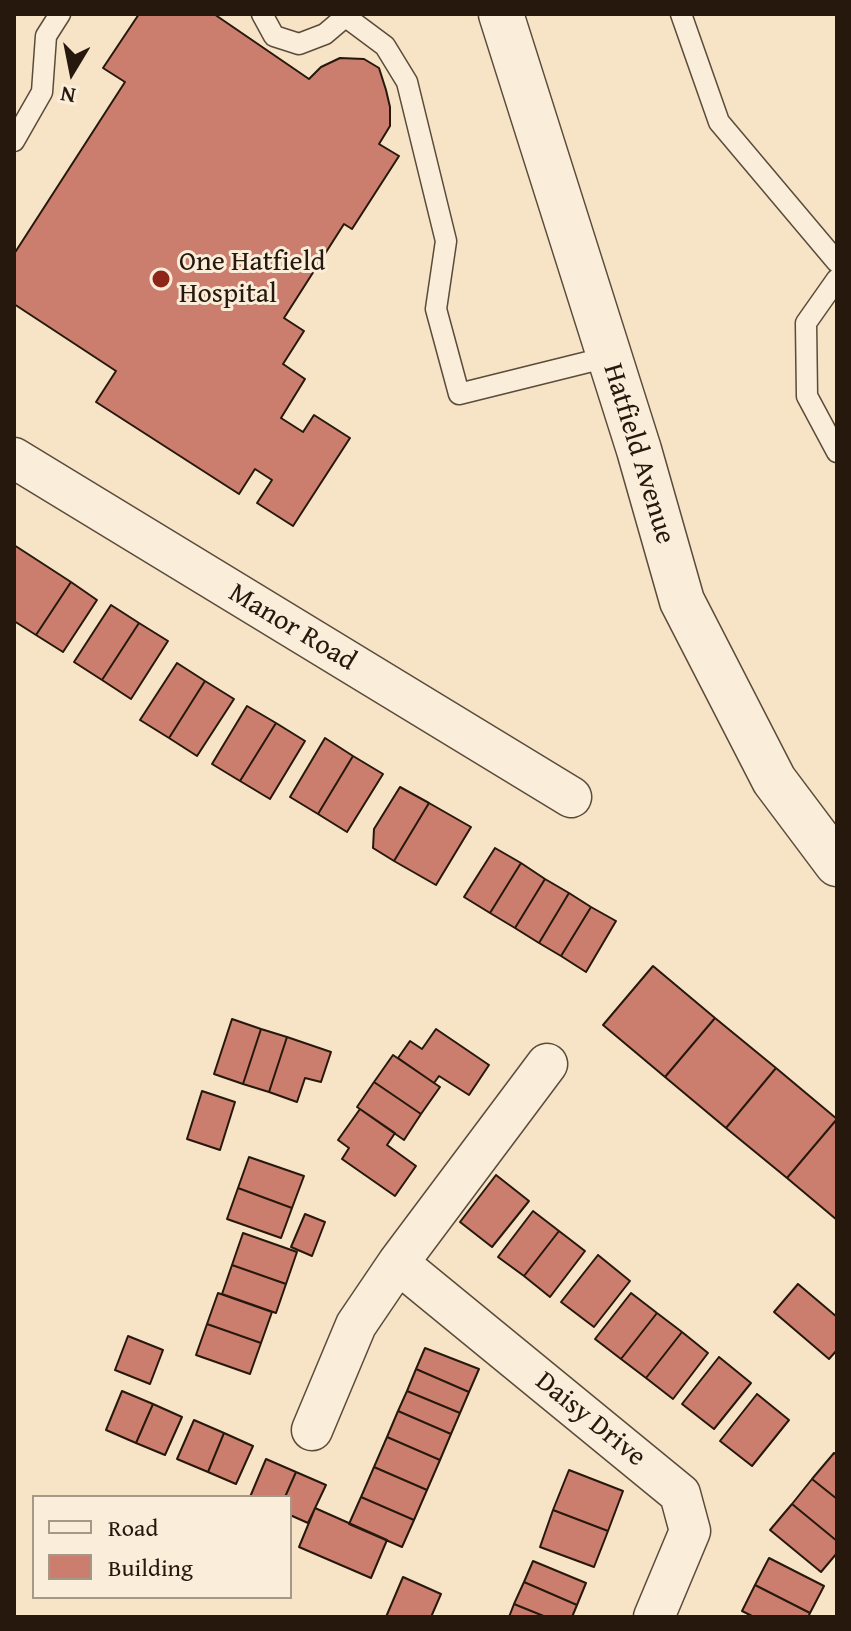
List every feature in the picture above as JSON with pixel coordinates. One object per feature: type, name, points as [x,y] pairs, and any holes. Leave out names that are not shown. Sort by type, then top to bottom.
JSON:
[{"type":"street","name":"Hatfield Avenue","points":[[501,14],[639,450],[682,601],[774,780],[837,864]]},
{"type":"street","name":"Manor Road","points":[[18,467],[571,797]]},
{"type":"street","points":[[312,1430],[356,1325],[398,1263],[547,1064]]},
{"type":"street","name":"Daisy Drive","points":[[398,1263],[680,1494],[690,1531],[654,1617]]},
{"type":"lane","points":[[14,141],[42,92],[46,36],[60,14]]},
{"type":"lane","points":[[262,14],[274,36],[299,44],[325,34],[344,15],[385,46],[407,82],[446,241],[436,309],[459,394],[608,357]]},
{"type":"lane","points":[[681,14],[719,122],[837,262]]},
{"type":"lane","points":[[837,279],[806,323],[807,396],[837,452]]},
{"type":"building","name":"One Hatfield Hospital","points":[[139,14],[214,14],[309,79],[321,67],[340,58],[364,59],[379,68],[386,90],[390,126],[379,144],[399,156],[352,229],[344,224],[284,318],[304,331],[283,364],[305,379],[281,418],[303,432],[314,415],[350,438],[293,526],[257,503],[272,480],[255,469],[239,494],[96,402],[116,371],[14,304],[14,254],[125,82],[103,68]]},
{"type":"building","points":[[14,545],[71,582],[36,635],[14,621]]},
{"type":"building","points":[[71,582],[97,600],[63,652],[36,635]]},
{"type":"building","points":[[111,605],[139,623],[102,680],[74,662]]},
{"type":"building","points":[[139,623],[168,641],[131,699],[102,680]]},
{"type":"building","points":[[177,663],[205,681],[169,738],[140,720]]},
{"type":"building","points":[[205,681],[234,699],[197,756],[169,738]]},
{"type":"building","points":[[247,706],[276,723],[240,781],[212,764]]},
{"type":"building","points":[[276,723],[305,741],[270,799],[240,781]]},
{"type":"building","points":[[325,738],[353,756],[318,814],[290,797]]},
{"type":"building","points":[[353,756],[383,774],[347,832],[318,814]]},
{"type":"building","points":[[400,787],[429,803],[394,861],[373,848],[374,829]]},
{"type":"building","points":[[429,803],[471,827],[436,885],[394,861]]},
{"type":"building","points":[[495,848],[521,863],[490,913],[464,897]]},
{"type":"building","points":[[521,863],[545,879],[515,928],[490,913]]},
{"type":"building","points":[[545,879],[569,893],[539,943],[515,928]]},
{"type":"building","points":[[569,893],[591,907],[561,956],[539,943]]},
{"type":"building","points":[[591,907],[616,921],[586,972],[561,956]]},
{"type":"building","points":[[653,966],[715,1018],[665,1077],[603,1025]]},
{"type":"building","points":[[715,1018],[776,1068],[726,1128],[665,1077]]},
{"type":"building","points":[[232,1019],[261,1029],[243,1084],[214,1074]]},
{"type":"building","points":[[261,1029],[287,1037],[269,1092],[243,1084]]},
{"type":"building","points":[[436,1029],[489,1065],[469,1095],[439,1076],[434,1083],[398,1058],[410,1041],[422,1049]]},
{"type":"building","points":[[287,1037],[331,1052],[321,1082],[305,1078],[297,1102],[269,1092]]},
{"type":"building","points":[[393,1055],[440,1087],[421,1114],[374,1082]]},
{"type":"building","points":[[776,1068],[837,1119],[787,1178],[726,1128]]},
{"type":"building","points":[[374,1082],[421,1114],[404,1140],[357,1107]]},
{"type":"building","points":[[202,1091],[235,1102],[220,1150],[187,1139]]},
{"type":"building","points":[[360,1109],[395,1133],[387,1145],[416,1166],[395,1196],[342,1159],[349,1148],[338,1140]]},
{"type":"building","points":[[837,1119],[837,1220],[787,1178]]},
{"type":"building","points":[[249,1157],[304,1176],[292,1208],[238,1188]]},
{"type":"building","points":[[496,1175],[529,1201],[492,1247],[460,1222]]},
{"type":"building","points":[[238,1188],[292,1208],[281,1238],[227,1219]]},
{"type":"building","points":[[533,1211],[559,1231],[524,1276],[498,1257]]},
{"type":"building","points":[[305,1214],[325,1222],[312,1256],[291,1247]]},
{"type":"building","points":[[559,1231],[585,1251],[550,1297],[524,1276]]},
{"type":"building","points":[[243,1233],[297,1252],[286,1284],[232,1265]]},
{"type":"building","points":[[598,1255],[630,1281],[594,1327],[561,1302]]},
{"type":"building","points":[[232,1265],[286,1284],[276,1313],[222,1294]]},
{"type":"building","points":[[798,1284],[837,1317],[837,1350],[829,1359],[774,1312]]},
{"type":"building","points":[[218,1293],[272,1312],[261,1343],[207,1324]]},
{"type":"building","points":[[631,1293],[657,1313],[621,1359],[595,1339]]},
{"type":"building","points":[[657,1313],[682,1332],[646,1378],[621,1359]]},
{"type":"building","points":[[207,1324],[261,1343],[250,1374],[196,1355]]},
{"type":"building","points":[[682,1332],[708,1353],[673,1399],[646,1378]]},
{"type":"building","points":[[128,1336],[163,1350],[150,1384],[115,1370]]},
{"type":"building","points":[[425,1348],[479,1369],[469,1392],[416,1369]]},
{"type":"building","points":[[719,1357],[751,1383],[714,1429],[682,1404]]},
{"type":"building","points":[[416,1369],[469,1392],[460,1413],[407,1391]]},
{"type":"building","points":[[122,1391],[153,1404],[136,1443],[106,1430]]},
{"type":"building","points":[[407,1391],[460,1413],[451,1434],[398,1411]]},
{"type":"building","points":[[757,1394],[789,1420],[752,1466],[720,1441]]},
{"type":"building","points":[[153,1404],[182,1417],[165,1455],[136,1443]]},
{"type":"building","points":[[398,1411],[451,1434],[440,1460],[387,1437]]},
{"type":"building","points":[[194,1420],[224,1433],[208,1472],[177,1459]]},
{"type":"building","points":[[224,1433],[253,1446],[236,1484],[208,1472]]},
{"type":"building","points":[[387,1437],[440,1460],[427,1490],[374,1467]]},
{"type":"building","points":[[834,1453],[837,1455],[837,1499],[812,1479]]},
{"type":"building","points":[[266,1459],[296,1472],[286,1495],[251,1495]]},
{"type":"building","points":[[374,1467],[427,1490],[414,1520],[361,1497]]},
{"type":"building","points":[[569,1470],[623,1491],[608,1531],[553,1510]]},
{"type":"building","points":[[296,1472],[326,1485],[308,1523],[292,1516],[292,1495],[286,1495]]},
{"type":"building","points":[[812,1479],[837,1499],[837,1541],[792,1504]]},
{"type":"building","points":[[361,1497],[414,1520],[402,1547],[349,1524]]},
{"type":"building","points":[[792,1504],[837,1541],[837,1553],[821,1572],[770,1530]]},
{"type":"building","points":[[315,1508],[387,1540],[371,1578],[299,1547]]},
{"type":"building","points":[[553,1510],[608,1531],[594,1567],[540,1547]]},
{"type":"building","points":[[769,1558],[824,1586],[810,1613],[755,1585]]},
{"type":"building","points":[[533,1561],[586,1583],[577,1605],[524,1582]]},
{"type":"building","points":[[403,1577],[441,1594],[431,1617],[386,1617]]},
{"type":"building","points":[[524,1582],[577,1605],[572,1617],[546,1617],[514,1604]]},
{"type":"building","points":[[755,1585],[810,1613],[808,1617],[754,1617],[742,1611]]},
{"type":"building","points":[[514,1604],[546,1617],[509,1617]]},
{"type":"place","name":"One Hatfield Hospital","points":[[161,279]]}]
